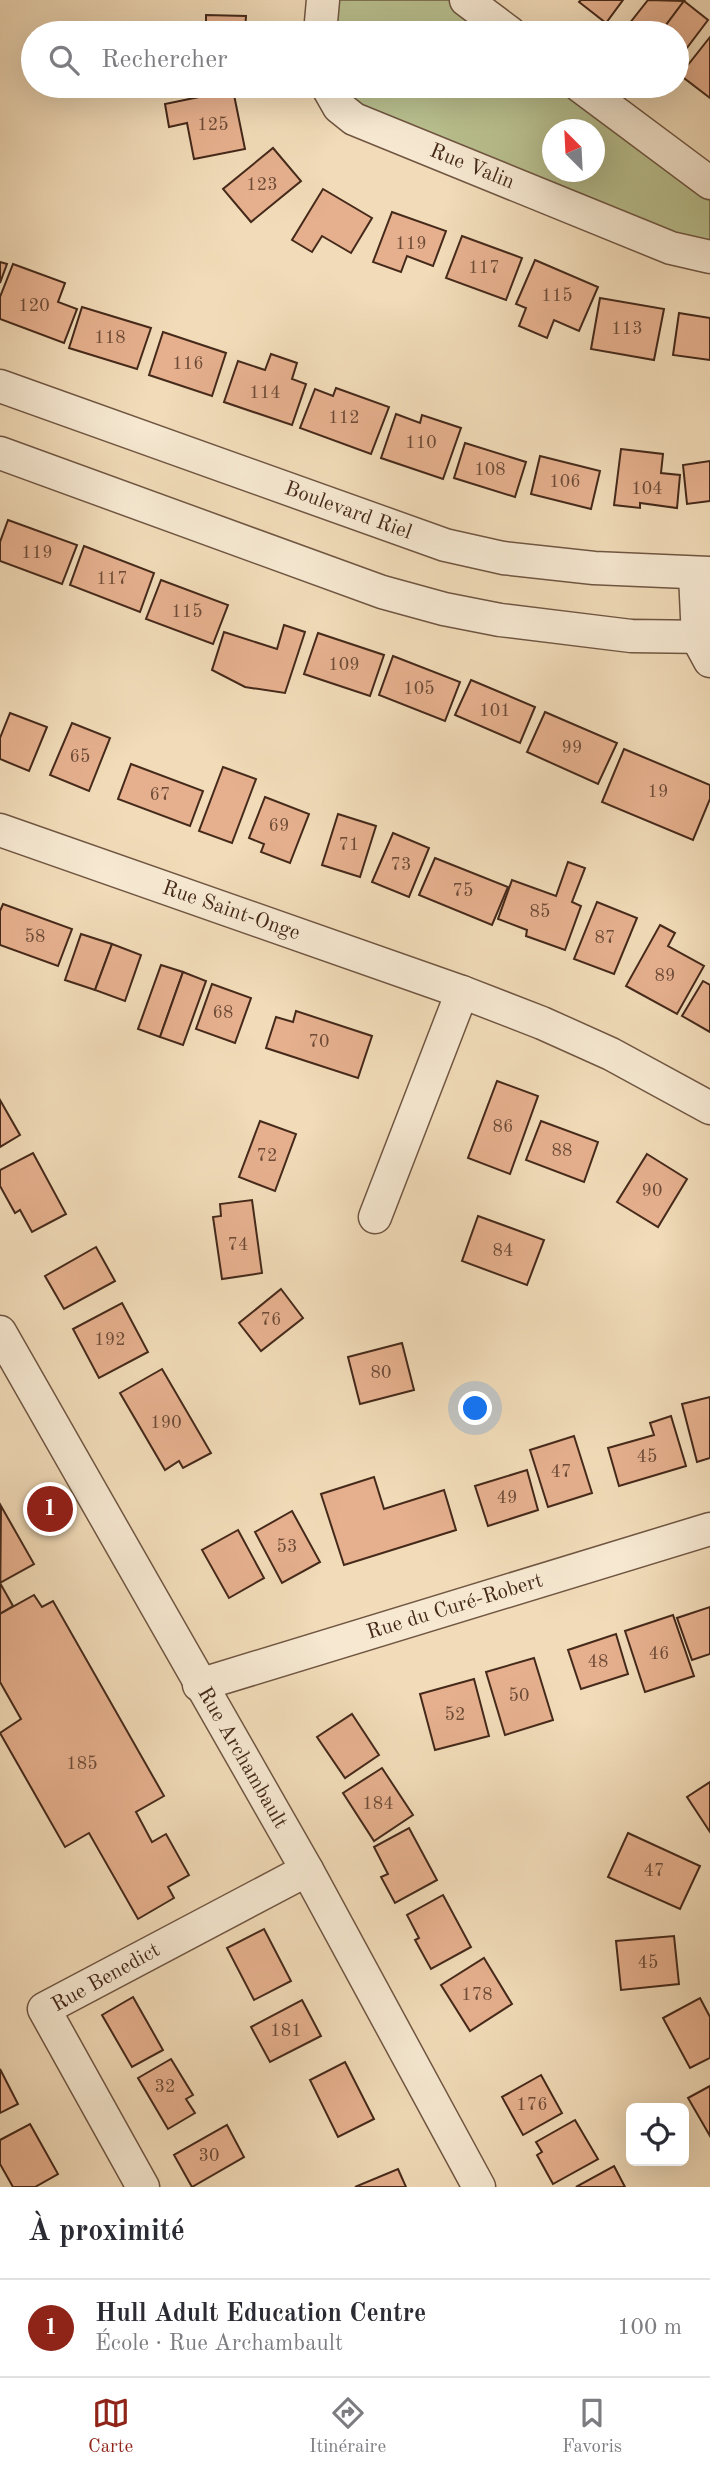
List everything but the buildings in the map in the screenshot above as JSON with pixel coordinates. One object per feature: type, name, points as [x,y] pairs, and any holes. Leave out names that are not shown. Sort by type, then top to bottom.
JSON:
[{"type":"street","points":[[321,21],[323,0]]},
{"type":"street","points":[[466,0],[494,21]]},
{"type":"street","name":"Rue Valin","points":[[334,98],[354,119],[671,248],[710,257]]},
{"type":"street","points":[[596,98],[710,183]]},
{"type":"street","name":"Boulevard Riel","points":[[0,386],[445,545],[516,559],[594,568],[702,574]]},
{"type":"street","points":[[0,453],[382,592],[444,609],[500,620],[706,646],[702,574]]},
{"type":"street","name":"Rue Saint-Onge","points":[[0,830],[462,992],[542,1023],[611,1054],[710,1108]]},
{"type":"street","points":[[375,1217],[462,992]]},
{"type":"street","name":"Rue Archambault","points":[[0,1332],[199,1685],[307,1870],[479,2187]]},
{"type":"street","name":"Rue du Curé-Robert","points":[[199,1685],[710,1529]]},
{"type":"street","name":"Rue Benedict","points":[[143,2187],[44,2009],[307,1870]]},
{"type":"green space","points":[[323,0],[466,0],[494,21],[321,21]]},
{"type":"green space","points":[[337,98],[596,98],[710,183],[710,257],[354,119]]},
{"type":"place","name":"Hull Adult Education Centre","points":[[50,1509]]}]
